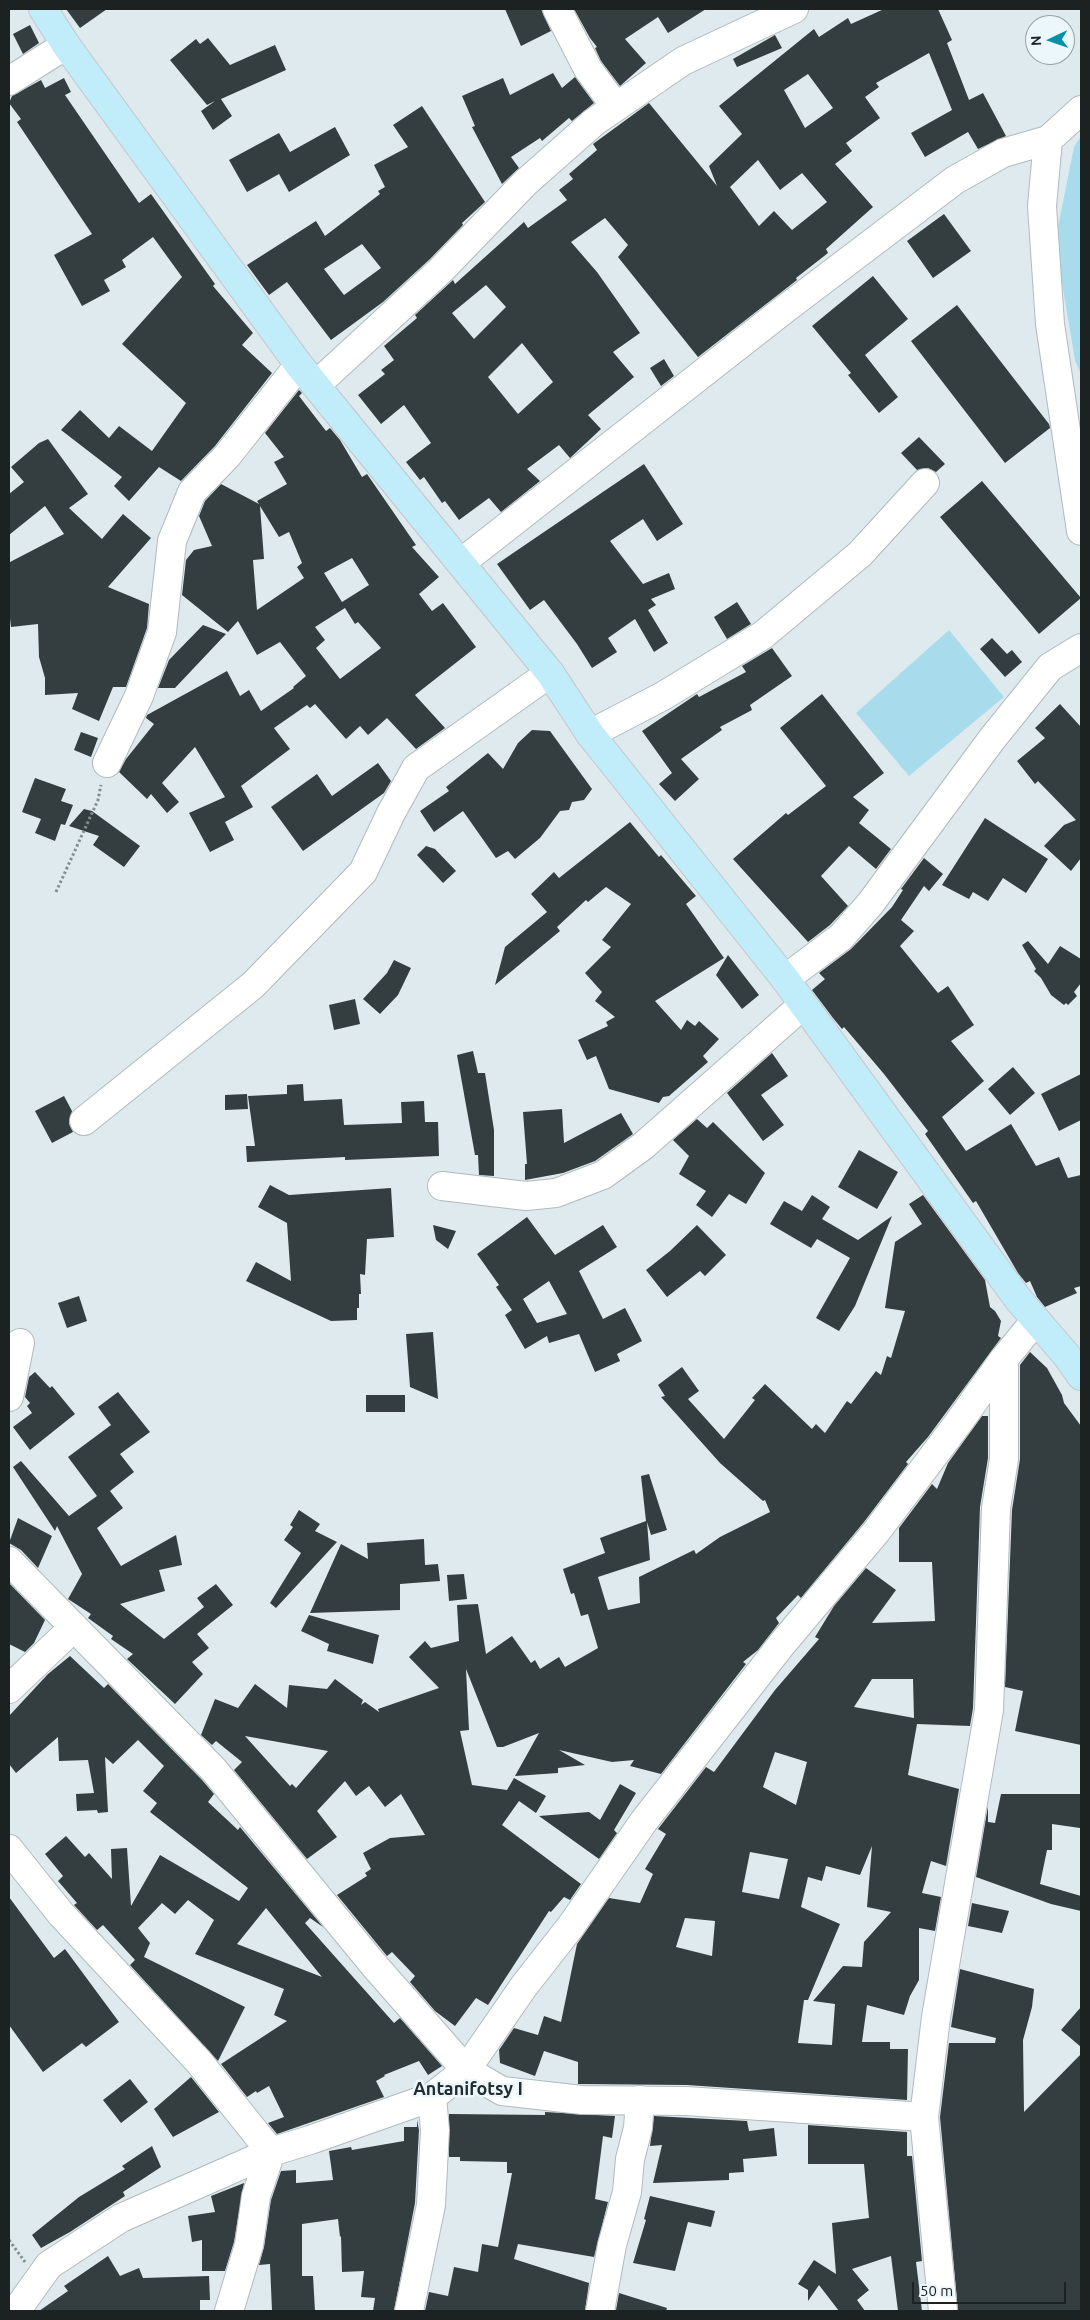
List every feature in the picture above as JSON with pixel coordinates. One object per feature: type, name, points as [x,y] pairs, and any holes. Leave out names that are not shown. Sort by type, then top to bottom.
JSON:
[{"type":"main road","points":[[43,9],[66,45],[298,365],[462,562],[550,673],[590,734],[785,979],[1035,1321],[1076,1359]]},
{"type":"street","points":[[557,9],[588,69],[616,107]]},
{"type":"street","points":[[316,385],[441,270],[525,183],[594,122],[683,61],[794,9]]},
{"type":"street","points":[[9,81],[66,45]]},
{"type":"street","points":[[462,562],[778,315],[955,180],[1003,153],[1048,140],[1081,110]]},
{"type":"street","points":[[1048,140],[1042,206],[1050,324],[1081,530]]},
{"type":"street","points":[[107,762],[138,696],[162,632],[172,541],[192,492],[226,456],[298,365]]},
{"type":"street","points":[[590,734],[663,696],[763,635],[860,554],[925,483]]},
{"type":"street","points":[[785,979],[841,937],[870,904],[992,739],[1050,667],[1081,648]]},
{"type":"street","points":[[84,1121],[253,985],[363,872],[391,813],[416,768],[550,673]]},
{"type":"street","points":[[442,1186],[526,1196],[556,1193],[603,1175],[643,1146],[804,1005]]},
{"type":"street","points":[[16,2311],[50,2265],[121,2218],[270,2152],[432,2097],[466,2070],[644,1821],[782,1644],[876,1532],[1004,1359],[1035,1321]]},
{"type":"street","points":[[9,1398],[20,1342]]},
{"type":"street","points":[[943,2311],[924,2117],[936,2017],[989,1710],[996,1508],[1004,1459],[1004,1359]]},
{"type":"street","points":[[9,1561],[214,1770],[373,1964],[466,2070],[502,2091],[582,2100],[640,2100],[924,2117]]},
{"type":"street","points":[[9,1690],[74,1627]]},
{"type":"street","points":[[9,1849],[61,1914],[198,2062],[270,2152]]},
{"type":"street","points":[[409,2311],[431,2205],[435,2130],[432,2097]]},
{"type":"street","points":[[600,2311],[612,2245],[627,2192],[630,2160],[638,2128],[640,2100]]},
{"type":"street","points":[[229,2311],[249,2245],[256,2196],[270,2152]]},
{"type":"path","points":[[56,892],[98,800],[107,762]]},
{"type":"shaded area","points":[[1081,136],[1081,375],[1075,360],[1055,242],[1074,147]]},
{"type":"shaded area","points":[[949,630],[1004,697],[909,776],[856,713]]},
{"type":"building","points":[[66,9],[107,9],[80,28]]},
{"type":"building","points":[[505,9],[541,9],[551,31],[521,46]]},
{"type":"building","points":[[574,9],[706,9],[668,33],[658,17],[625,39],[646,63],[620,86],[601,61],[595,48],[597,47]]},
{"type":"building","points":[[884,9],[938,9],[952,40],[947,43],[969,100],[983,93],[1006,136],[978,149],[968,132],[925,157],[911,133],[952,110],[929,53],[876,83],[879,87],[865,97],[880,118],[846,143],[852,151],[835,164],[873,207],[826,249],[828,253],[796,278],[797,280],[698,357],[618,257],[628,245],[605,218],[571,242],[597,272],[640,333],[613,352],[634,377],[588,415],[601,429],[570,458],[559,445],[527,469],[540,481],[501,512],[489,498],[459,520],[445,501],[442,503],[424,477],[420,480],[406,462],[431,443],[404,405],[381,424],[358,395],[385,374],[381,370],[394,360],[384,346],[417,318],[415,315],[453,280],[455,284],[524,222],[528,228],[567,200],[559,190],[573,179],[569,174],[597,150],[593,144],[649,103],[717,186],[709,166],[742,134],[719,106],[814,29],[819,37],[848,18],[851,24]],"holes":[[[808,74],[833,108],[805,128],[784,90]],[[758,160],[780,190],[802,173],[827,202],[792,230],[774,211],[759,226],[730,187]],[[486,285],[506,307],[474,339],[452,313]],[[522,343],[553,382],[518,414],[488,377]]]},
{"type":"building","points":[[30,25],[39,43],[23,54],[13,34]]},
{"type":"building","points":[[775,35],[782,48],[737,67],[733,59]]},
{"type":"building","points":[[208,38],[230,65],[275,45],[286,70],[221,99],[232,116],[213,130],[201,111],[215,101],[207,105],[170,60],[196,39],[200,44]]},
{"type":"building","points":[[553,73],[562,88],[575,77],[594,103],[572,121],[569,118],[542,141],[540,138],[511,157],[519,168],[502,184],[472,127],[475,126],[462,96],[503,78],[510,95]]},
{"type":"building","points":[[64,78],[71,92],[65,95],[139,203],[151,194],[215,284],[213,286],[253,333],[242,345],[272,373],[215,446],[181,481],[159,467],[129,501],[114,486],[122,477],[61,430],[80,410],[109,438],[119,426],[152,451],[186,403],[122,344],[182,277],[153,237],[122,260],[126,267],[104,280],[110,291],[82,306],[54,255],[92,234],[17,122],[21,119],[9,103],[12,96],[41,80],[45,88]]},
{"type":"building","points":[[422,106],[485,202],[462,223],[463,225],[430,259],[383,302],[331,340],[287,282],[269,295],[247,265],[316,221],[325,236],[380,194],[378,191],[385,187],[374,165],[408,147],[393,125]],"holes":[[[362,244],[381,268],[344,295],[324,269]]]},
{"type":"building","points":[[335,127],[350,155],[289,192],[279,174],[247,192],[229,160],[279,133],[290,152]]},
{"type":"building","points":[[944,214],[971,251],[933,278],[907,241]]},
{"type":"building","points":[[873,276],[908,319],[865,355],[898,397],[879,413],[848,375],[851,373],[812,326]]},
{"type":"building","points":[[957,305],[1049,424],[1050,428],[1005,463],[911,341]]},
{"type":"building","points":[[664,359],[674,376],[661,386],[650,368]]},
{"type":"building","points":[[299,390],[302,393],[299,396],[326,431],[330,428],[340,440],[362,477],[367,474],[416,545],[412,547],[439,577],[419,594],[432,611],[443,603],[476,647],[415,695],[445,728],[416,749],[387,718],[368,735],[360,726],[346,739],[315,704],[310,708],[307,705],[274,728],[290,749],[241,786],[253,807],[225,822],[234,840],[210,852],[189,813],[225,797],[195,747],[162,783],[179,802],[167,813],[151,794],[147,799],[119,772],[126,759],[154,724],[146,718],[147,715],[227,671],[240,696],[249,690],[261,711],[294,688],[306,676],[280,642],[257,655],[238,621],[228,632],[182,595],[186,560],[194,550],[212,546],[199,516],[205,501],[221,484],[259,504],[257,501],[287,484],[274,462],[284,457],[265,433]],"holes":[[[260,506],[279,537],[289,532],[302,563],[297,567],[304,578],[257,610],[253,560],[264,559]],[[352,558],[369,585],[342,602],[324,573]],[[345,608],[355,624],[358,622],[381,648],[340,679],[316,648],[325,640],[315,627]]]},
{"type":"building","points":[[919,437],[945,464],[936,472],[928,468],[917,470],[901,453]]},
{"type":"building","points":[[48,439],[88,494],[69,508],[102,539],[123,514],[151,538],[108,587],[149,604],[147,628],[126,687],[113,687],[99,721],[72,709],[78,693],[45,695],[45,678],[39,657],[38,624],[11,627],[9,610],[10,562],[64,534],[45,506],[9,535],[9,494],[24,482],[11,467],[39,443]]},
{"type":"building","points":[[644,464],[683,524],[657,541],[643,519],[610,541],[643,584],[669,573],[675,589],[651,599],[656,605],[648,610],[668,643],[654,652],[635,619],[608,638],[617,652],[592,668],[577,644],[544,600],[530,610],[497,564]]},
{"type":"building","points":[[982,481],[1081,598],[1039,634],[940,517]]},
{"type":"building","points":[[737,602],[751,624],[727,639],[714,617]]},
{"type":"building","points":[[203,625],[226,634],[175,688],[158,688],[169,660]]},
{"type":"building","points":[[992,638],[1007,654],[1012,650],[1022,662],[1005,677],[980,649]]},
{"type":"building","points":[[772,648],[792,676],[750,705],[752,710],[720,727],[722,730],[681,759],[699,779],[675,801],[659,784],[672,773],[642,731],[697,694],[699,697],[746,672],[742,666]]},
{"type":"building","points":[[822,694],[884,773],[853,797],[869,810],[859,823],[891,849],[876,869],[849,846],[821,876],[848,906],[830,925],[808,942],[733,859],[786,813],[788,815],[826,786],[780,728]]},
{"type":"building","points":[[1060,704],[1081,727],[1081,858],[1071,871],[1044,846],[1064,825],[1076,820],[1038,781],[1035,784],[1017,761],[1045,738],[1035,728]]},
{"type":"building","points":[[532,730],[550,731],[592,789],[584,800],[572,802],[569,810],[560,811],[540,838],[515,859],[508,851],[496,858],[463,811],[434,832],[420,811],[449,791],[446,787],[488,753],[503,769],[518,743]]},
{"type":"building","points":[[81,732],[98,738],[91,757],[74,750]]},
{"type":"building","points":[[378,763],[391,781],[384,793],[303,851],[271,807],[317,774],[332,796]]},
{"type":"building","points":[[35,778],[66,789],[61,801],[73,805],[65,825],[61,824],[55,841],[35,833],[41,819],[22,812]]},
{"type":"building","points":[[84,809],[92,811],[140,846],[124,867],[93,845],[99,836],[69,826]]},
{"type":"building","points":[[985,818],[1048,859],[1026,893],[1003,878],[988,901],[973,892],[969,899],[942,885]]},
{"type":"building","points":[[630,822],[659,857],[661,855],[696,896],[686,904],[724,958],[655,1001],[681,1030],[687,1020],[695,1026],[699,1021],[719,1039],[703,1056],[708,1062],[669,1096],[663,1097],[659,1103],[609,1089],[596,1056],[587,1060],[578,1040],[608,1026],[606,1022],[615,1017],[595,1001],[602,992],[585,973],[611,947],[602,940],[631,904],[606,887],[588,902],[586,900],[557,927],[560,931],[495,985],[505,947],[547,912],[531,894],[554,872],[559,878]]},
{"type":"building","points":[[426,846],[435,849],[456,871],[443,883],[417,855]]},
{"type":"building","points":[[924,858],[943,874],[929,891],[924,886],[901,920],[914,931],[900,946],[938,993],[948,986],[974,1025],[951,1041],[984,1081],[942,1117],[966,1151],[1011,1124],[1036,1166],[1059,1157],[1068,1178],[1081,1175],[1081,1286],[1074,1288],[1077,1293],[1045,1307],[1037,1297],[1030,1281],[1026,1283],[1018,1273],[976,1201],[973,1203],[925,1134],[928,1131],[884,1074],[844,1027],[842,1029],[812,990],[825,979],[819,973],[851,949],[892,907],[903,890],[901,889]]},
{"type":"building","points":[[1028,941],[1048,964],[1060,946],[1081,959],[1081,983],[1074,992],[1077,996],[1068,1005],[1066,1003],[1064,1005],[1051,995],[1041,978],[1034,971],[1036,969],[1022,945]]},
{"type":"building","points":[[728,955],[759,995],[742,1009],[716,975]]},
{"type":"building","points":[[394,960],[411,968],[398,995],[380,1014],[363,999],[387,973]]},
{"type":"building","points":[[355,999],[360,1024],[334,1030],[329,1005]]},
{"type":"building","points":[[473,1051],[478,1073],[485,1073],[494,1130],[494,1176],[479,1175],[478,1155],[475,1155],[457,1055]]},
{"type":"building","points":[[772,1053],[788,1076],[761,1095],[784,1125],[763,1141],[727,1093]]},
{"type":"building","points":[[1013,1067],[1035,1093],[1010,1115],[988,1089]]},
{"type":"building","points":[[1081,1074],[1081,1120],[1059,1131],[1041,1094]]},
{"type":"building","points":[[303,1084],[304,1101],[342,1099],[344,1125],[402,1123],[401,1102],[424,1101],[425,1122],[438,1122],[439,1156],[345,1160],[345,1157],[247,1162],[246,1146],[255,1146],[248,1096],[287,1094],[287,1085]]},
{"type":"building","points":[[247,1094],[248,1109],[225,1110],[225,1095]]},
{"type":"building","points":[[64,1096],[72,1111],[69,1123],[73,1132],[52,1143],[35,1111]]},
{"type":"building","points":[[562,1109],[564,1143],[621,1113],[633,1134],[595,1161],[563,1173],[525,1180],[525,1164],[527,1164],[523,1112]]},
{"type":"building","points":[[697,1119],[707,1128],[713,1122],[765,1173],[746,1204],[729,1194],[712,1217],[696,1205],[706,1191],[679,1174],[689,1156],[673,1140]]},
{"type":"building","points":[[859,1150],[898,1172],[877,1209],[838,1187]]},
{"type":"building","points":[[270,1185],[289,1195],[391,1188],[394,1237],[367,1239],[365,1275],[360,1274],[361,1294],[359,1294],[357,1320],[331,1321],[246,1281],[256,1262],[291,1281],[287,1223],[258,1207]]},
{"type":"building","points":[[812,1195],[830,1207],[822,1219],[858,1240],[892,1216],[855,1306],[839,1331],[816,1318],[850,1258],[817,1239],[811,1248],[770,1224],[784,1201],[802,1211]]},
{"type":"building","points":[[923,1195],[985,1280],[990,1307],[1001,1321],[998,1336],[1001,1338],[928,1437],[906,1462],[908,1464],[864,1522],[801,1598],[798,1595],[776,1618],[779,1623],[758,1650],[743,1662],[746,1664],[661,1774],[630,1766],[634,1760],[612,1762],[559,1750],[585,1765],[558,1768],[558,1773],[515,1776],[539,1733],[503,1747],[497,1747],[466,1669],[469,1730],[460,1731],[472,1785],[507,1790],[514,1778],[546,1796],[536,1813],[519,1801],[502,1825],[581,1884],[570,1900],[564,1897],[551,1912],[549,1911],[488,2005],[476,1998],[455,2026],[435,2011],[410,1982],[415,1976],[392,1952],[387,1956],[337,1895],[367,1876],[365,1873],[371,1869],[363,1853],[390,1838],[425,1835],[401,1794],[385,1807],[369,1786],[356,1796],[345,1781],[317,1811],[337,1837],[307,1859],[234,1770],[242,1762],[216,1741],[212,1745],[201,1735],[215,1699],[238,1708],[255,1684],[287,1708],[289,1685],[327,1689],[335,1679],[363,1700],[361,1705],[365,1702],[379,1712],[378,1709],[439,1688],[409,1657],[425,1641],[431,1648],[459,1641],[457,1605],[478,1604],[486,1654],[512,1636],[531,1663],[535,1660],[540,1669],[559,1657],[565,1667],[598,1648],[588,1614],[581,1616],[574,1593],[571,1594],[563,1569],[605,1553],[600,1538],[646,1521],[641,1476],[649,1474],[667,1530],[651,1535],[647,1522],[650,1560],[598,1577],[608,1610],[640,1603],[639,1577],[694,1550],[696,1554],[720,1537],[770,1512],[765,1500],[763,1501],[720,1463],[661,1397],[665,1396],[658,1385],[682,1367],[699,1391],[688,1399],[724,1439],[755,1400],[752,1398],[765,1384],[812,1429],[816,1424],[825,1433],[847,1401],[851,1404],[876,1371],[881,1375],[887,1356],[891,1358],[905,1311],[885,1308],[895,1242],[922,1224],[909,1204]],"holes":[[[245,1736],[328,1751],[296,1788],[292,1784],[290,1786]]]},
{"type":"building","points":[[527,1217],[555,1255],[603,1225],[617,1247],[579,1271],[603,1319],[625,1308],[642,1341],[617,1354],[620,1361],[595,1372],[579,1334],[549,1343],[547,1336],[525,1349],[505,1315],[512,1310],[496,1287],[499,1285],[477,1254]],"holes":[[[549,1281],[567,1314],[537,1323],[523,1299]]]},
{"type":"building","points":[[433,1225],[456,1231],[448,1249],[436,1240]]},
{"type":"building","points":[[697,1225],[726,1255],[705,1276],[700,1271],[667,1297],[646,1270],[670,1251]]},
{"type":"building","points":[[79,1296],[87,1321],[67,1328],[58,1303]]},
{"type":"building","points":[[433,1332],[438,1399],[410,1387],[406,1334]]},
{"type":"building","points":[[1030,1352],[1047,1368],[1062,1395],[1064,1403],[1081,1426],[1081,1745],[1015,1731],[1023,1691],[1005,1687],[1012,1510],[1020,1459],[1020,1365]]},
{"type":"building","points":[[35,1372],[50,1388],[52,1386],[75,1414],[30,1450],[13,1427],[32,1413],[27,1406],[30,1403],[25,1397],[29,1377]]},
{"type":"building","points":[[118,1392],[150,1432],[120,1454],[134,1472],[110,1491],[123,1508],[97,1528],[121,1566],[176,1535],[182,1565],[159,1570],[165,1591],[120,1604],[164,1639],[204,1607],[197,1598],[216,1584],[233,1605],[197,1634],[209,1648],[192,1662],[203,1674],[175,1704],[127,1659],[133,1654],[111,1639],[113,1636],[88,1618],[91,1614],[68,1599],[82,1574],[57,1526],[55,1531],[13,1467],[21,1461],[69,1516],[97,1496],[68,1457],[111,1425],[98,1407]]},
{"type":"building","points":[[366,1395],[405,1395],[405,1412],[366,1412]]},
{"type":"building","points":[[982,1416],[988,1416],[988,1458],[980,1507],[973,1708],[970,1726],[917,1724],[908,1775],[959,1789],[946,1866],[931,1861],[922,1893],[941,1897],[935,1931],[919,1928],[919,1980],[910,1996],[904,2015],[867,2005],[862,2042],[890,2042],[890,2049],[908,2049],[907,2100],[687,2085],[578,2084],[578,2062],[544,2051],[535,2076],[500,2063],[499,2050],[514,2028],[538,2035],[544,2016],[561,2022],[577,1944],[609,1898],[640,1903],[653,1874],[645,1869],[666,1834],[658,1829],[706,1767],[714,1772],[775,1690],[819,1639],[815,1637],[834,1606],[866,1568],[896,1590],[872,1623],[935,1621],[932,1562],[899,1562],[899,1528],[932,1484],[937,1489],[948,1463]],"holes":[[[872,1679],[913,1679],[914,1718],[854,1707]],[[775,1752],[807,1762],[796,1805],[763,1787]],[[872,1846],[867,1907],[891,1912],[864,1942],[862,1967],[843,1966],[813,2001],[835,2004],[832,2045],[798,2043],[804,2000],[808,2000],[840,1924],[801,1907],[808,1877],[822,1881],[826,1866],[860,1875]],[[750,1852],[788,1859],[779,1899],[742,1892]],[[685,1918],[715,1921],[712,1956],[676,1947]]]},
{"type":"building","points":[[299,1510],[320,1524],[315,1531],[337,1542],[276,1608],[270,1603],[301,1553],[284,1540],[293,1527],[290,1525]]},
{"type":"building","points":[[18,1518],[52,1536],[38,1568],[21,1550],[9,1543]]},
{"type":"building","points":[[424,1539],[425,1565],[438,1564],[440,1581],[400,1584],[400,1610],[310,1613],[341,1544],[368,1559],[367,1543]]},
{"type":"building","points":[[464,1574],[467,1599],[449,1601],[447,1575]]},
{"type":"building","points":[[9,1583],[45,1620],[34,1643],[25,1652],[9,1644]]},
{"type":"building","points":[[309,1615],[379,1635],[373,1664],[327,1651],[329,1644],[301,1631]]},
{"type":"building","points":[[70,1656],[104,1688],[108,1684],[202,1780],[214,1794],[208,1802],[238,1830],[240,1827],[323,1927],[310,1918],[305,1923],[394,2023],[400,2018],[442,2066],[428,2075],[419,2061],[384,2075],[376,2081],[384,2097],[277,2134],[268,2123],[284,2117],[269,2086],[247,2097],[221,2064],[287,2021],[274,2015],[284,1989],[195,1954],[214,1920],[188,1900],[175,1914],[162,1903],[138,1928],[150,1943],[144,1957],[245,2007],[218,2061],[130,1965],[135,1960],[103,1925],[97,1930],[74,1905],[77,1903],[58,1881],[63,1876],[45,1854],[66,1836],[85,1857],[89,1853],[112,1879],[111,1849],[127,1848],[131,1906],[160,1855],[239,1901],[248,1888],[150,1812],[157,1803],[143,1791],[164,1766],[138,1740],[113,1764],[105,1757],[108,1812],[98,1813],[97,1810],[77,1811],[76,1794],[94,1793],[88,1760],[59,1761],[58,1737],[16,1773],[9,1764],[9,1716],[48,1674]],"holes":[[[266,1908],[322,1977],[237,1944]]]},
{"type":"building","points":[[620,1784],[636,1793],[614,1830],[617,1833],[599,1859],[539,1816],[589,1812],[600,1820]]},
{"type":"building","points":[[1001,1794],[1081,1794],[1080,1828],[1052,1824],[1052,1850],[1047,1850],[1040,1884],[1081,1896],[1081,1911],[1051,1904],[976,1877],[988,1806],[988,1822],[995,1823]]},
{"type":"building","points":[[9,1897],[54,1958],[65,1949],[119,2022],[86,2047],[82,2043],[43,2072],[9,2025]]},
{"type":"building","points":[[972,1903],[1009,1911],[1002,1933],[968,1926]]},
{"type":"building","points":[[960,1969],[1034,1989],[1032,2007],[1023,2040],[1024,2112],[1081,2054],[1081,2311],[958,2311],[940,2117],[949,2043],[995,2043],[996,2038],[951,2027]]},
{"type":"building","points":[[1081,2007],[1081,2047],[1061,2030]]},
{"type":"building","points":[[191,2077],[219,2112],[173,2137],[154,2109]]},
{"type":"building","points":[[130,2079],[148,2102],[121,2123],[103,2100]]},
{"type":"building","points":[[545,2112],[615,2116],[612,2138],[603,2136],[595,2199],[608,2202],[594,2257],[518,2244],[514,2259],[589,2283],[585,2311],[425,2311],[429,2292],[448,2296],[454,2267],[478,2272],[482,2244],[498,2247],[512,2173],[507,2173],[507,2162],[460,2161],[460,2157],[449,2157],[449,2114],[545,2115]]},
{"type":"building","points":[[654,2116],[747,2121],[749,2131],[774,2128],[777,2156],[743,2159],[744,2172],[729,2173],[729,2180],[653,2183],[662,2145],[650,2146]]},
{"type":"building","points":[[417,2120],[419,2130],[415,2203],[394,2311],[373,2311],[375,2298],[361,2297],[364,2271],[342,2272],[341,2236],[338,2219],[302,2224],[302,2276],[313,2276],[315,2311],[272,2311],[270,2264],[259,2265],[264,2247],[271,2200],[281,2171],[296,2170],[296,2183],[333,2180],[329,2151],[351,2147],[352,2150],[404,2141],[404,2127],[417,2127]]},
{"type":"building","points":[[808,2125],[907,2132],[907,2156],[912,2156],[922,2261],[916,2262],[922,2311],[898,2311],[891,2256],[852,2269],[869,2290],[857,2300],[865,2311],[839,2311],[819,2285],[808,2301],[808,2290],[798,2284],[814,2260],[836,2274],[832,2223],[869,2218],[864,2164],[808,2164]]},
{"type":"building","points":[[152,2146],[161,2167],[123,2192],[125,2196],[70,2232],[41,2248],[32,2235],[79,2197],[125,2169],[122,2166]]},
{"type":"building","points":[[244,2183],[234,2242],[225,2271],[202,2271],[202,2240],[192,2242],[188,2216],[215,2212],[211,2196]]},
{"type":"building","points":[[650,2196],[715,2211],[711,2227],[688,2222],[675,2271],[633,2263],[646,2220],[644,2219]]},
{"type":"building","points":[[108,2256],[120,2276],[139,2268],[143,2278],[209,2276],[210,2300],[200,2300],[200,2311],[39,2311],[68,2291],[64,2286]]},
{"type":"building","points":[[619,2293],[667,2308],[666,2311],[616,2310]]},
{"type":"district","name":"Antanifotsy I","points":[[468,2089]]}]
